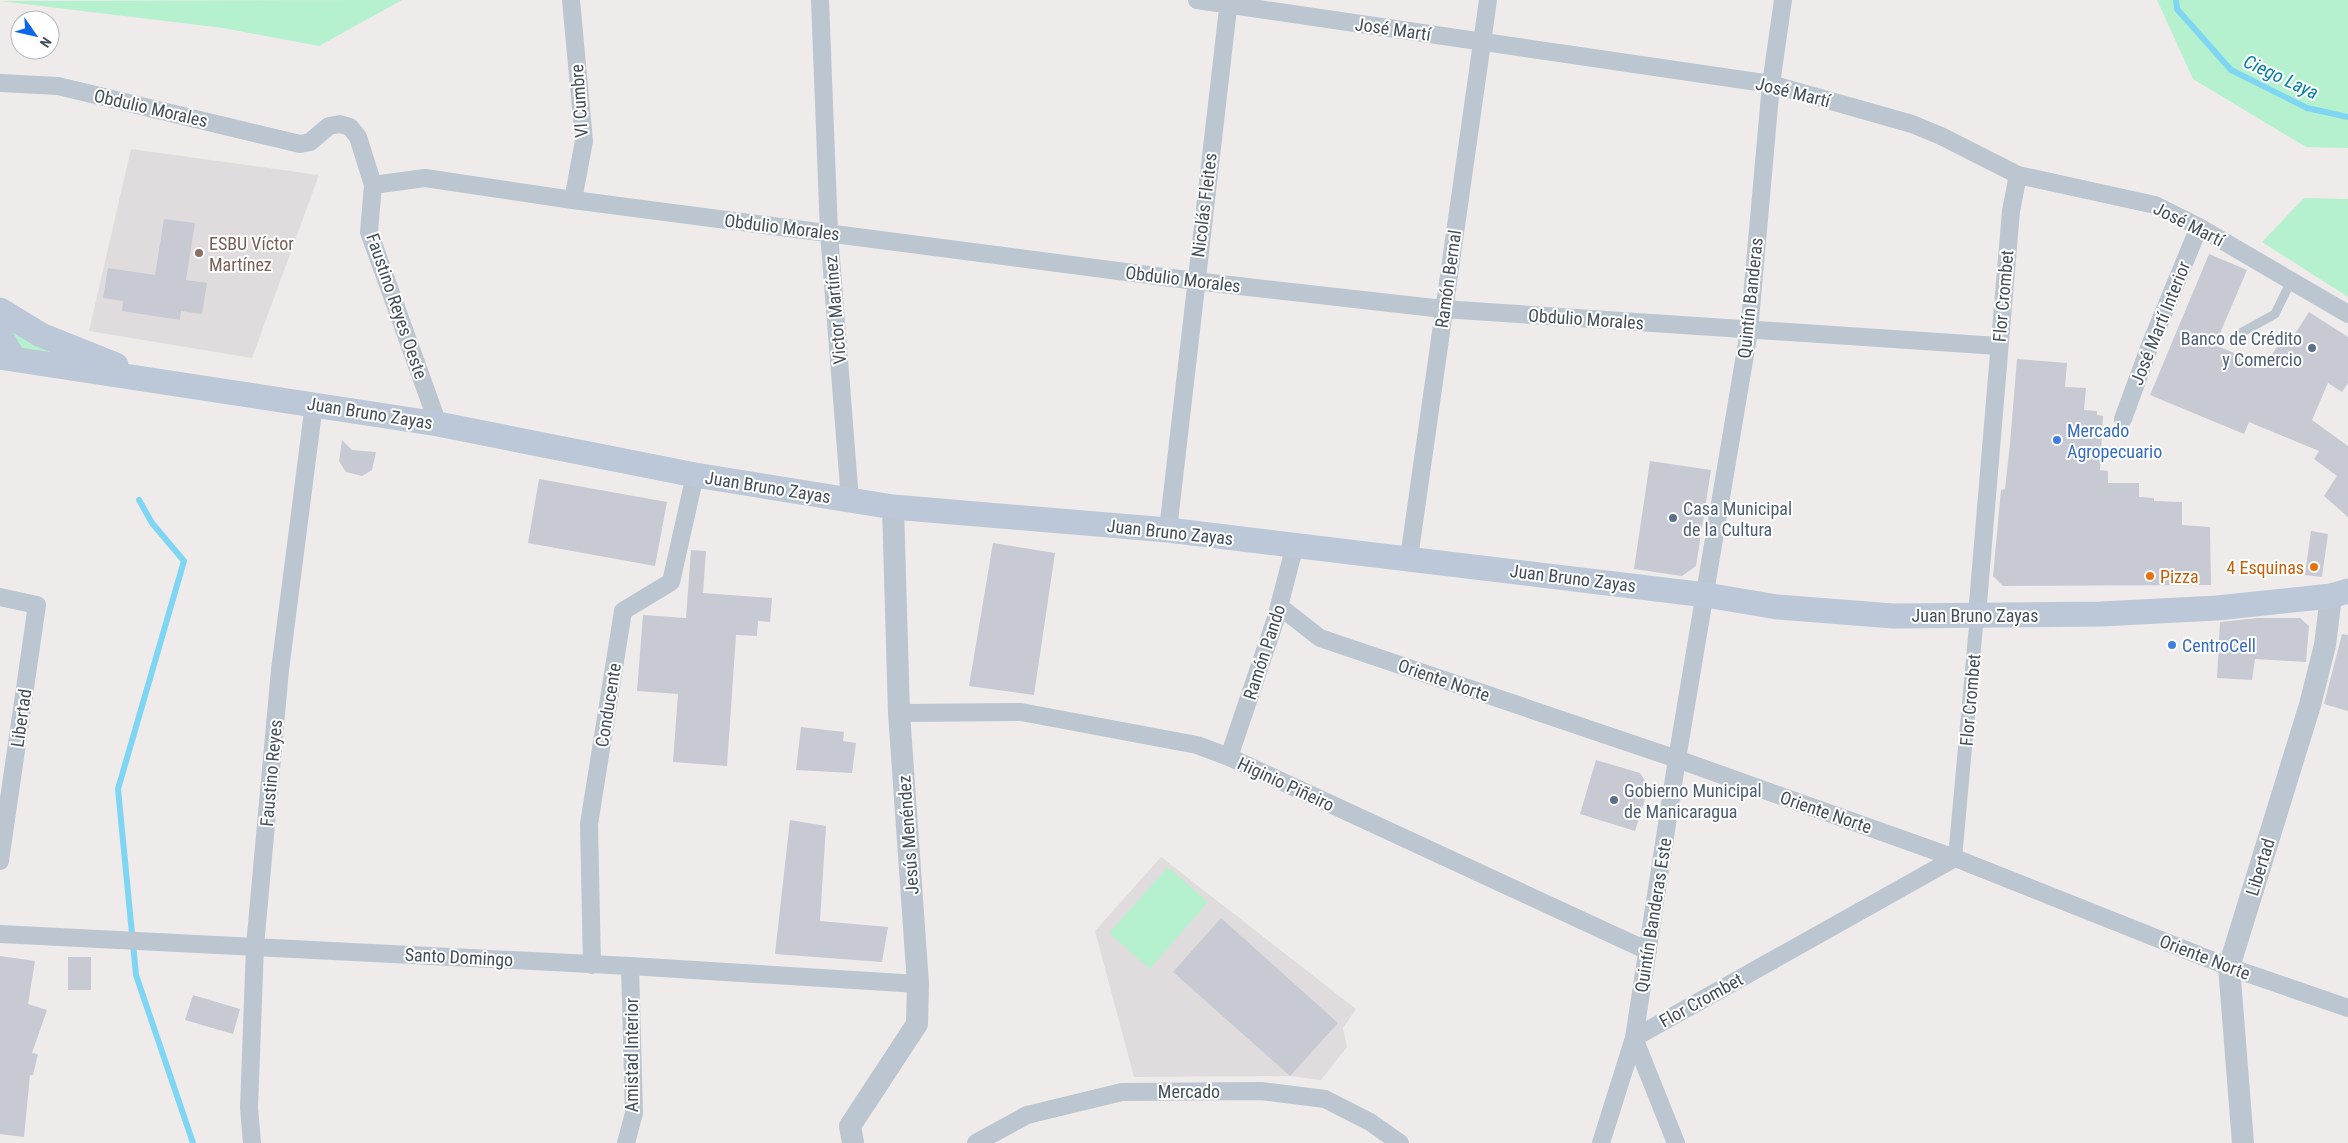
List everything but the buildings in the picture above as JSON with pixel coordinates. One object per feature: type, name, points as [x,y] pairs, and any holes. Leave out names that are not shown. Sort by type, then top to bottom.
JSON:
[{"type":"main road","points":[[0,310],[41,335],[158,381]]},
{"type":"main road","points":[[0,335],[7,358]]},
{"type":"main road","name":"Juan Bruno Zayas","points":[[7,358],[438,424],[695,475],[893,507],[1168,530],[1706,595],[1777,607],[1893,616],[2101,614],[2169,610],[2340,594]]},
{"type":"street","name":"VI Cumbre","points":[[571,0],[584,141],[573,200]]},
{"type":"street","name":"Victor Martínez","points":[[820,0],[828,233],[850,500]]},
{"type":"street","name":"José Martí","points":[[1197,0],[1229,2],[1481,42],[1771,84],[1912,124],[1941,136],[2018,175],[2154,205],[2200,227],[2348,314]]},
{"type":"street","name":"Ramón Bernal","points":[[1409,558],[1488,0]]},
{"type":"street","name":"Quintín Banderas","points":[[1706,595],[1749,331],[1771,84],[1783,0]]},
{"type":"street","name":"Nicolás Fleites","points":[[1168,530],[1229,2]]},
{"type":"street","name":"Obdulio Morales","points":[[0,83],[58,86],[300,144]]},
{"type":"street","name":"Faustino Reyes Oeste","points":[[300,144],[310,142],[329,126],[340,124],[350,127],[358,137],[373,186],[369,232],[438,424]]},
{"type":"street","name":"Flor Crombet","points":[[1634,1038],[1955,858],[1978,615],[1998,346],[2011,211],[2018,175]]},
{"type":"street","name":"Obdulio Morales","points":[[373,186],[425,178],[573,200],[1196,281],[1444,309],[1749,331],[1998,346]]},
{"type":"street","name":"José Martí Interior","points":[[2122,419],[2149,348],[2200,227]]},
{"type":"street","name":"Faustino Reyes","points":[[252,1143],[249,1108],[255,946],[280,670],[314,404]]},
{"type":"street","name":"Conducente","points":[[592,965],[589,824],[623,611],[671,582],[695,475]]},
{"type":"street","name":"Jesús Menéndez","points":[[854,1143],[850,1126],[917,1024],[918,984],[899,713],[893,507]]},
{"type":"street","name":"Ramón Pando","points":[[1229,757],[1279,606],[1294,545]]},
{"type":"street","name":"Libertad","points":[[2243,1143],[2229,967],[2310,705],[2324,645],[2340,594]]},
{"type":"street","name":"Quintín Banderas Este","points":[[1601,1143],[1634,1038],[1677,759],[1706,595]]},
{"type":"street","name":"Libertad","points":[[0,597],[37,605],[0,861]]},
{"type":"street","name":"Oriente Norte","points":[[1279,606],[1320,638],[1677,759],[1955,858],[2229,967],[2348,1008]]},
{"type":"street","name":"Higinio Piñeiro","points":[[899,713],[1020,712],[1197,745],[1229,757],[1648,951]]},
{"type":"street","name":"Santo Domingo","points":[[0,934],[630,966],[918,984]]},
{"type":"street","name":"Amistad Interior","points":[[626,1143],[634,1113],[630,966]]},
{"type":"street","points":[[1634,1038],[1676,1143]]},
{"type":"street","name":"Mercado","points":[[976,1143],[1027,1115],[1122,1092],[1251,1091],[1325,1099],[1370,1122],[1400,1143]]},
{"type":"lane","points":[[2237,336],[2275,314],[2291,281]]},
{"type":"shaded area","name":"ESBU Víctor Martínez","points":[[131,149],[319,175],[252,358],[89,331]]},
{"type":"shaded area","points":[[1161,857],[1356,1009],[1343,1028],[1347,1047],[1321,1080],[1290,1076],[1134,1077],[1095,931]]},
{"type":"green space","points":[[402,0],[319,46],[223,28],[0,1]]},
{"type":"green space","points":[[2157,0],[2348,0],[2348,148],[2306,147],[2193,79]]},
{"type":"green space","points":[[2304,198],[2348,199],[2348,297],[2262,242]]},
{"type":"green space","points":[[0,320],[89,363],[23,351]]},
{"type":"green space","points":[[1168,867],[1208,902],[1150,969],[1109,933]]},
{"type":"waterway","name":"Ciego Laya","points":[[2176,0],[2177,9],[2231,70],[2307,108],[2348,117]]},
{"type":"waterway","points":[[139,500],[152,523],[184,561],[118,789],[136,975],[193,1143]]},
{"type":"place","name":"ESBU Víctor Martínez","points":[[199,253]]},
{"type":"place","name":"Banco de Crédito y Comercio","points":[[2312,348]]},
{"type":"place","name":"Mercado Agropecuario","points":[[2057,440]]},
{"type":"place","name":"Casa Municipal de la Cultura","points":[[1673,518]]},
{"type":"place","name":"4 Esquinas","points":[[2314,567]]},
{"type":"place","name":"Pizza","points":[[2150,576]]},
{"type":"place","name":"CentroCell","points":[[2172,645]]},
{"type":"place","name":"Gobierno Municipal de Manicaragua","points":[[1614,800]]}]
